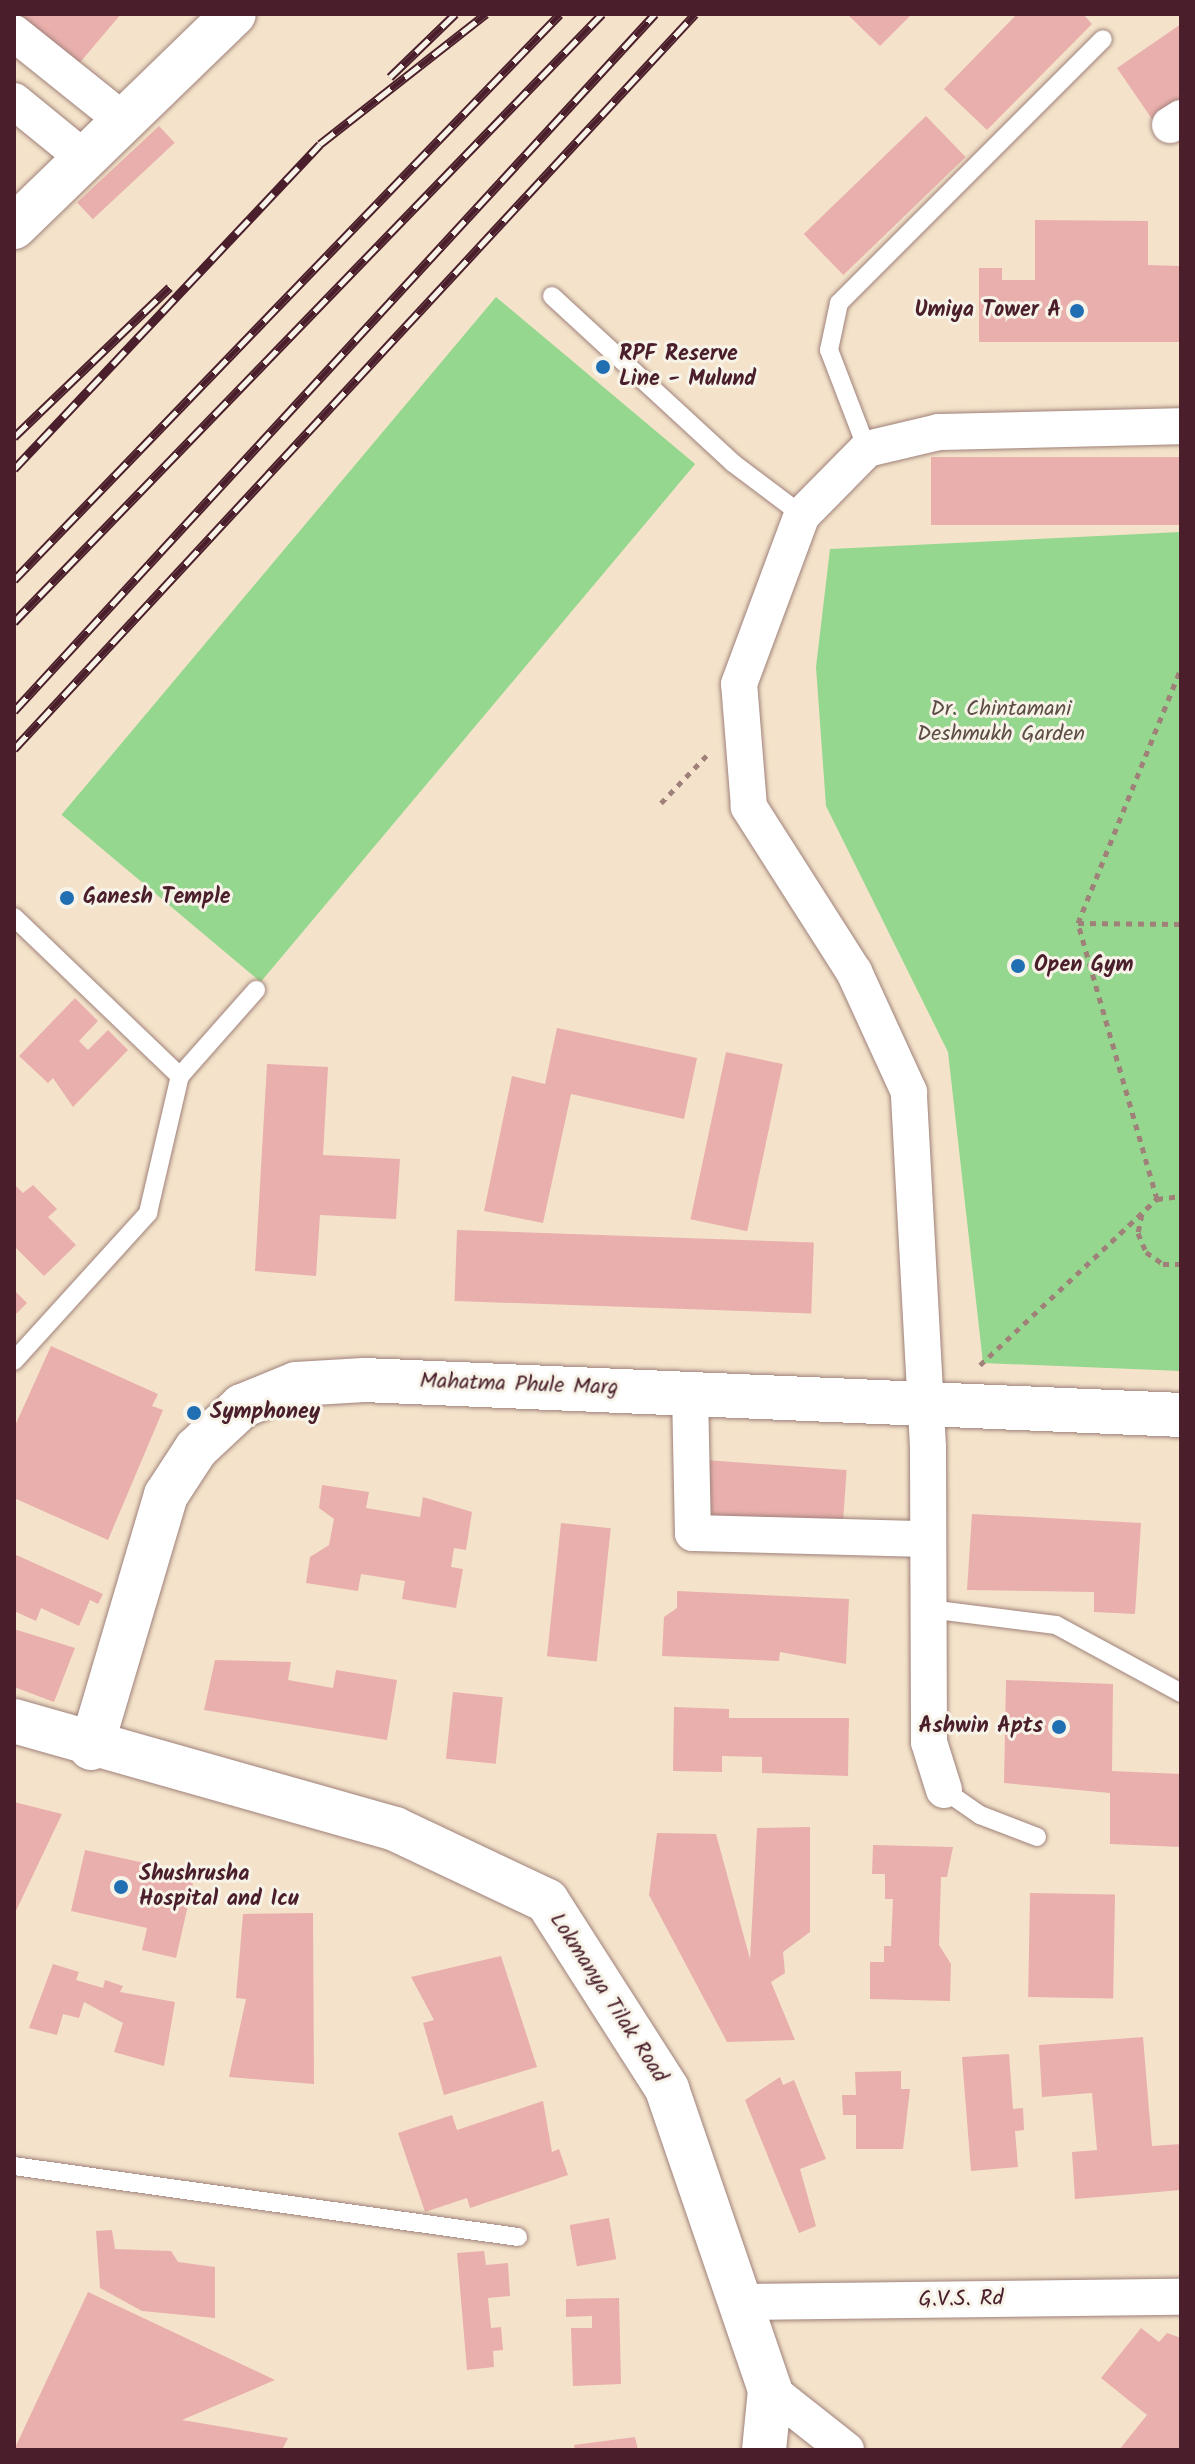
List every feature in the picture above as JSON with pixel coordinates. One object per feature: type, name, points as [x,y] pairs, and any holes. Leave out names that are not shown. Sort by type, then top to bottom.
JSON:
[{"type":"street","points":[[14,227],[234,14]]},
{"type":"street","points":[[14,33],[124,121]]},
{"type":"street","points":[[14,101],[85,159]]},
{"type":"street","points":[[944,1790],[929,1742],[926,1400],[909,1092],[854,972],[749,807],[741,750],[739,684],[802,515],[867,449],[939,432],[1181,426]]},
{"type":"street","name":"Mahatma Phule Marg","points":[[91,1748],[166,1495],[196,1449],[242,1406],[296,1384],[364,1380],[926,1400],[1181,1415]]},
{"type":"street","points":[[690,1392],[687,1523],[693,1533],[928,1539]]},
{"type":"street","name":"Lokmanya Tilak Road","points":[[14,1721],[91,1748],[395,1829],[547,1901],[667,2089],[770,2390],[764,2450]]},
{"type":"street","name":"G.V.S. Rd","points":[[741,2302],[1181,2297]]},
{"type":"street","points":[[770,2390],[846,2450]]},
{"type":"lane","points":[[867,449],[829,350],[839,303],[1103,39]]},
{"type":"lane","points":[[552,296],[733,463],[802,515]]},
{"type":"lane","points":[[14,917],[180,1076]]},
{"type":"lane","points":[[14,1361],[148,1213],[180,1076],[256,990]]},
{"type":"lane","points":[[929,1609],[1056,1625],[1181,1693]]},
{"type":"lane","points":[[944,1790],[980,1815],[1037,1837]]},
{"type":"lane","points":[[14,2166],[518,2237]]},
{"type":"path","points":[[1157,1199],[1078,923],[1181,668]]},
{"type":"path","points":[[661,803],[711,750],[741,750]]},
{"type":"path","points":[[1078,923],[1181,924]]},
{"type":"path","points":[[926,1400],[983,1363],[1157,1199],[1181,1196]]},
{"type":"path","points":[[1142,1213],[1138,1233],[1146,1252],[1163,1264],[1181,1264]]},
{"type":"green space","points":[[496,297],[695,464],[261,982],[61,815]]},
{"type":"green space","name":"Dr. Chintamani Deshmukh Garden","points":[[1181,532],[1181,1371],[983,1363],[948,1052],[826,806],[816,667],[830,549]]},
{"type":"building","points":[[15,14],[121,14],[77,66]]},
{"type":"building","points":[[847,14],[912,14],[880,46]]},
{"type":"building","points":[[1017,14],[1083,14],[1092,24],[987,130],[944,89]]},
{"type":"building","points":[[1181,24],[1181,104],[1154,122],[1117,68]]},
{"type":"building","points":[[926,116],[966,157],[843,275],[804,234]]},
{"type":"building","points":[[159,126],[175,143],[93,219],[77,202]]},
{"type":"building","name":"Umiya Tower A","points":[[1035,220],[1148,221],[1148,265],[1181,266],[1181,342],[979,342],[979,268],[1002,268],[1002,280],[1035,280]]},
{"type":"building","points":[[931,457],[1181,457],[1181,525],[931,525]]},
{"type":"building","points":[[75,998],[98,1021],[79,1041],[88,1050],[108,1030],[128,1050],[73,1107],[53,1078],[48,1083],[19,1056]]},
{"type":"building","points":[[557,1028],[697,1058],[684,1119],[571,1094],[543,1223],[484,1211],[512,1076],[545,1084]]},
{"type":"building","points":[[726,1052],[783,1064],[747,1231],[690,1219]]},
{"type":"building","points":[[267,1064],[328,1067],[323,1155],[400,1159],[396,1219],[320,1215],[316,1276],[255,1271]]},
{"type":"building","points":[[14,1184],[23,1193],[33,1185],[57,1209],[48,1217],[76,1245],[44,1276],[14,1246]]},
{"type":"building","points":[[457,1230],[814,1242],[811,1313],[455,1301]]},
{"type":"building","points":[[14,1290],[27,1303],[14,1316]]},
{"type":"building","points":[[51,1346],[158,1394],[152,1406],[163,1410],[108,1540],[14,1498],[14,1428]]},
{"type":"building","points":[[705,1460],[847,1470],[842,1533],[701,1523]]},
{"type":"building","points":[[322,1485],[369,1492],[366,1508],[420,1517],[423,1497],[472,1512],[466,1550],[454,1548],[451,1567],[463,1569],[456,1608],[402,1599],[405,1581],[361,1574],[358,1591],[306,1583],[310,1557],[329,1545],[334,1519],[319,1508]]},
{"type":"building","points":[[972,1514],[1141,1523],[1135,1614],[1094,1612],[1094,1592],[967,1590]]},
{"type":"building","points":[[561,1523],[611,1528],[597,1661],[547,1656]]},
{"type":"building","points":[[14,1554],[103,1594],[98,1604],[90,1600],[79,1626],[41,1608],[36,1621],[14,1611]]},
{"type":"building","points":[[677,1591],[849,1599],[846,1664],[780,1652],[779,1661],[662,1656],[664,1617],[677,1608]]},
{"type":"building","points":[[14,1629],[75,1648],[54,1702],[14,1687]]},
{"type":"building","points":[[215,1660],[291,1662],[288,1680],[333,1688],[336,1670],[397,1680],[387,1740],[204,1710]]},
{"type":"building","name":"Ashwin Apts","points":[[1006,1680],[1113,1684],[1112,1771],[1181,1774],[1181,1847],[1110,1844],[1110,1793],[1004,1783]]},
{"type":"building","points":[[453,1692],[503,1697],[496,1764],[446,1759]]},
{"type":"building","points":[[674,1707],[729,1709],[729,1718],[849,1718],[848,1776],[762,1773],[762,1757],[722,1756],[722,1772],[673,1771]]},
{"type":"building","points":[[14,1802],[62,1814],[14,1915]]},
{"type":"building","points":[[810,1827],[810,1932],[783,1952],[785,1973],[771,1982],[795,2040],[727,2042],[649,1895],[657,1833],[716,1834],[750,1959],[757,1828]]},
{"type":"building","points":[[873,1845],[953,1847],[947,1877],[941,1877],[939,1945],[951,1964],[950,2001],[870,1999],[870,1962],[884,1962],[884,1946],[891,1946],[893,1899],[885,1899],[885,1874],[872,1874]]},
{"type":"building","points":[[85,1850],[195,1874],[176,1958],[142,1950],[147,1928],[71,1911]]},
{"type":"building","points":[[1030,1893],[1115,1894],[1113,1998],[1028,1997]]},
{"type":"building","points":[[313,1913],[314,2084],[229,2077],[246,1999],[236,1998],[243,1914]]},
{"type":"building","points":[[501,1956],[537,2067],[444,2095],[423,2023],[434,2020],[411,1977]]},
{"type":"building","points":[[53,1964],[79,1972],[76,1980],[103,1988],[105,1980],[123,1986],[120,1992],[175,2002],[164,2066],[114,2052],[123,2023],[84,2002],[79,2018],[63,2014],[57,2035],[29,2028]]},
{"type":"building","points":[[1143,2037],[1152,2146],[1181,2144],[1181,2190],[1075,2199],[1072,2152],[1097,2150],[1092,2093],[1042,2097],[1039,2045]]},
{"type":"building","points":[[1009,2054],[1013,2109],[1023,2108],[1024,2130],[1015,2131],[1018,2167],[971,2171],[962,2057]]},
{"type":"building","points":[[901,2071],[901,2089],[910,2089],[903,2149],[856,2149],[856,2115],[843,2115],[842,2095],[856,2095],[855,2072]]},
{"type":"building","points":[[780,2077],[783,2085],[794,2080],[826,2159],[800,2169],[816,2226],[799,2233],[745,2100]]},
{"type":"building","points":[[543,2101],[552,2152],[559,2149],[568,2175],[470,2208],[467,2198],[425,2212],[398,2133],[452,2115],[457,2130]]},
{"type":"building","points":[[609,2218],[616,2259],[577,2266],[570,2225]]},
{"type":"building","points":[[112,2230],[115,2249],[171,2251],[178,2262],[215,2267],[215,2318],[142,2311],[100,2288],[96,2231]]},
{"type":"building","points":[[484,2251],[486,2265],[508,2263],[510,2296],[488,2298],[491,2328],[501,2327],[503,2350],[493,2351],[494,2367],[467,2370],[457,2253]]},
{"type":"building","points":[[88,2292],[275,2380],[182,2420],[288,2438],[282,2450],[14,2450]]},
{"type":"building","points":[[619,2298],[621,2384],[573,2386],[571,2328],[592,2328],[592,2316],[566,2317],[566,2299]]},
{"type":"building","points":[[1141,2328],[1159,2342],[1167,2333],[1181,2338],[1181,2450],[1119,2450],[1147,2415],[1101,2378]]},
{"type":"building","points":[[635,2437],[638,2450],[575,2450],[574,2445]]},
{"type":"railway","points":[[390,77],[455,14]]},
{"type":"railway","points":[[14,469],[320,144],[486,14]]},
{"type":"railway","points":[[14,580],[560,14]]},
{"type":"railway","points":[[14,622],[602,14]]},
{"type":"railway","points":[[14,711],[655,14]]},
{"type":"railway","points":[[14,749],[695,14]]},
{"type":"railway","points":[[14,437],[170,287]]},
{"type":"place","name":"Umiya Tower A","points":[[1077,311]]},
{"type":"place","name":"RPF Reserve Line - Mulund","points":[[603,367]]},
{"type":"place","name":"Ganesh Temple","points":[[67,898]]},
{"type":"place","name":"Open Gym","points":[[1018,966]]},
{"type":"place","name":"Symphoney","points":[[194,1413]]},
{"type":"place","name":"Ashwin Apts","points":[[1059,1727]]},
{"type":"place","name":"Shushrusha Hospital and Icu","points":[[121,1887]]}]
